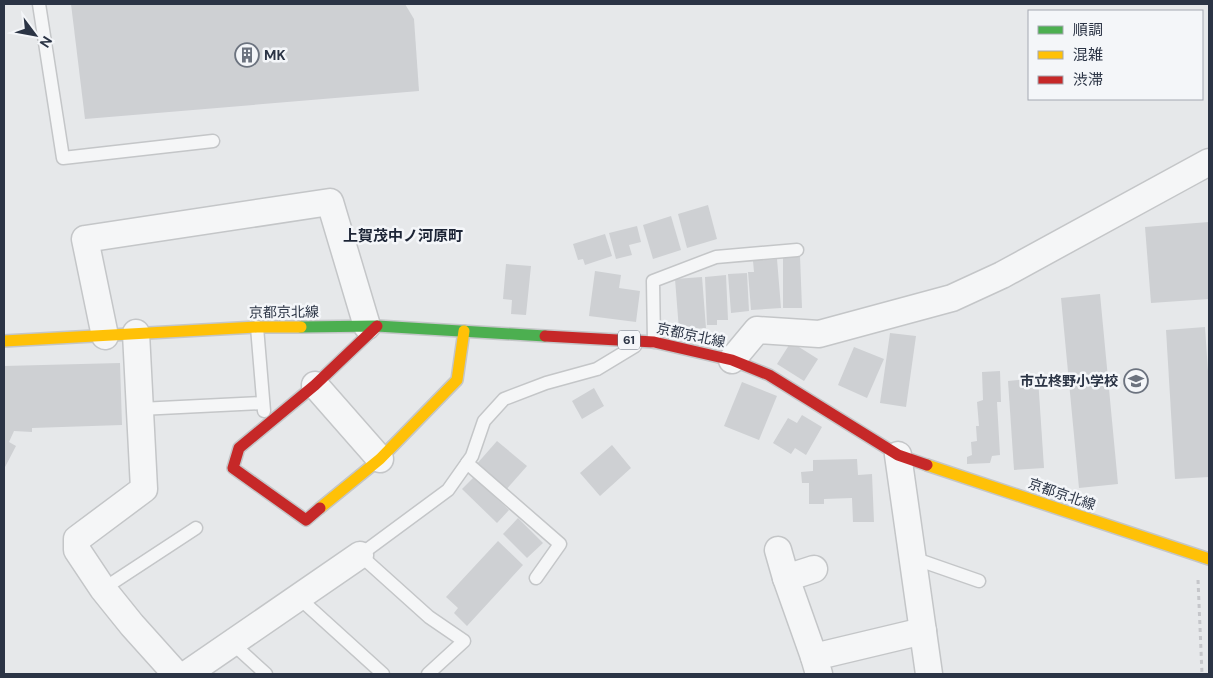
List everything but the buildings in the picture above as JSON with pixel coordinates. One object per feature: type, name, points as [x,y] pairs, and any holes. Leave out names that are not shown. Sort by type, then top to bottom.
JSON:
[{"type":"main road","name":"京都京北線","points":[[4,341],[257,327],[372,326],[648,342],[732,360],[769,375],[898,455],[1209,559]]},
{"type":"main road","points":[[372,326],[315,385],[239,448],[234,468],[306,520],[380,460],[457,380],[464,331]]},
{"type":"street","points":[[732,360],[757,330],[819,334],[952,298],[1002,275],[1209,162]]},
{"type":"street","points":[[105,336],[85,239],[330,202],[372,326]]},
{"type":"street","points":[[136,334],[144,489],[77,539],[77,550],[103,589],[176,674]]},
{"type":"street","points":[[315,385],[380,460]]},
{"type":"street","points":[[898,455],[929,674]]},
{"type":"street","points":[[778,550],[816,666],[923,631]]},
{"type":"street","points":[[187,674],[360,555]]},
{"type":"street","points":[[786,578],[814,569]]},
{"type":"lane","points":[[39,4],[63,158],[213,141]]},
{"type":"lane","points":[[428,674],[464,641],[429,617],[360,555],[448,490],[472,456],[484,421],[504,399],[546,383],[598,369],[648,342],[653,280],[716,257],[797,250]]},
{"type":"lane","points":[[257,327],[265,426]]},
{"type":"lane","points":[[140,409],[263,403]]},
{"type":"lane","points":[[467,463],[560,544],[536,578]]},
{"type":"lane","points":[[103,589],[196,528]]},
{"type":"lane","points":[[913,558],[979,581]]},
{"type":"lane","points":[[298,597],[382,674]]},
{"type":"lane","points":[[232,643],[266,674]]},
{"type":"path","points":[[1196,555],[1202,674]]},
{"type":"traffic: fast","points":[[301,327],[377,326],[545,336]]},
{"type":"traffic: slow","points":[[4,341],[257,327],[301,327]]},
{"type":"traffic: slow","points":[[320,508],[380,459],[457,380],[464,331]]},
{"type":"traffic: slow","points":[[927,465],[1209,559]]},
{"type":"traffic: jam","points":[[320,508],[306,520],[233,468],[239,448],[315,385],[377,326]]},
{"type":"traffic: jam","points":[[545,336],[654,342],[732,360],[769,375],[898,455],[927,465]]},
{"type":"place","name":"MK","points":[[247,55]]},
{"type":"place","name":"市立柊野小学校","points":[[1136,381]]},
{"type":"district","name":"上賀茂中ノ河原町","points":[[403,236]]}]
